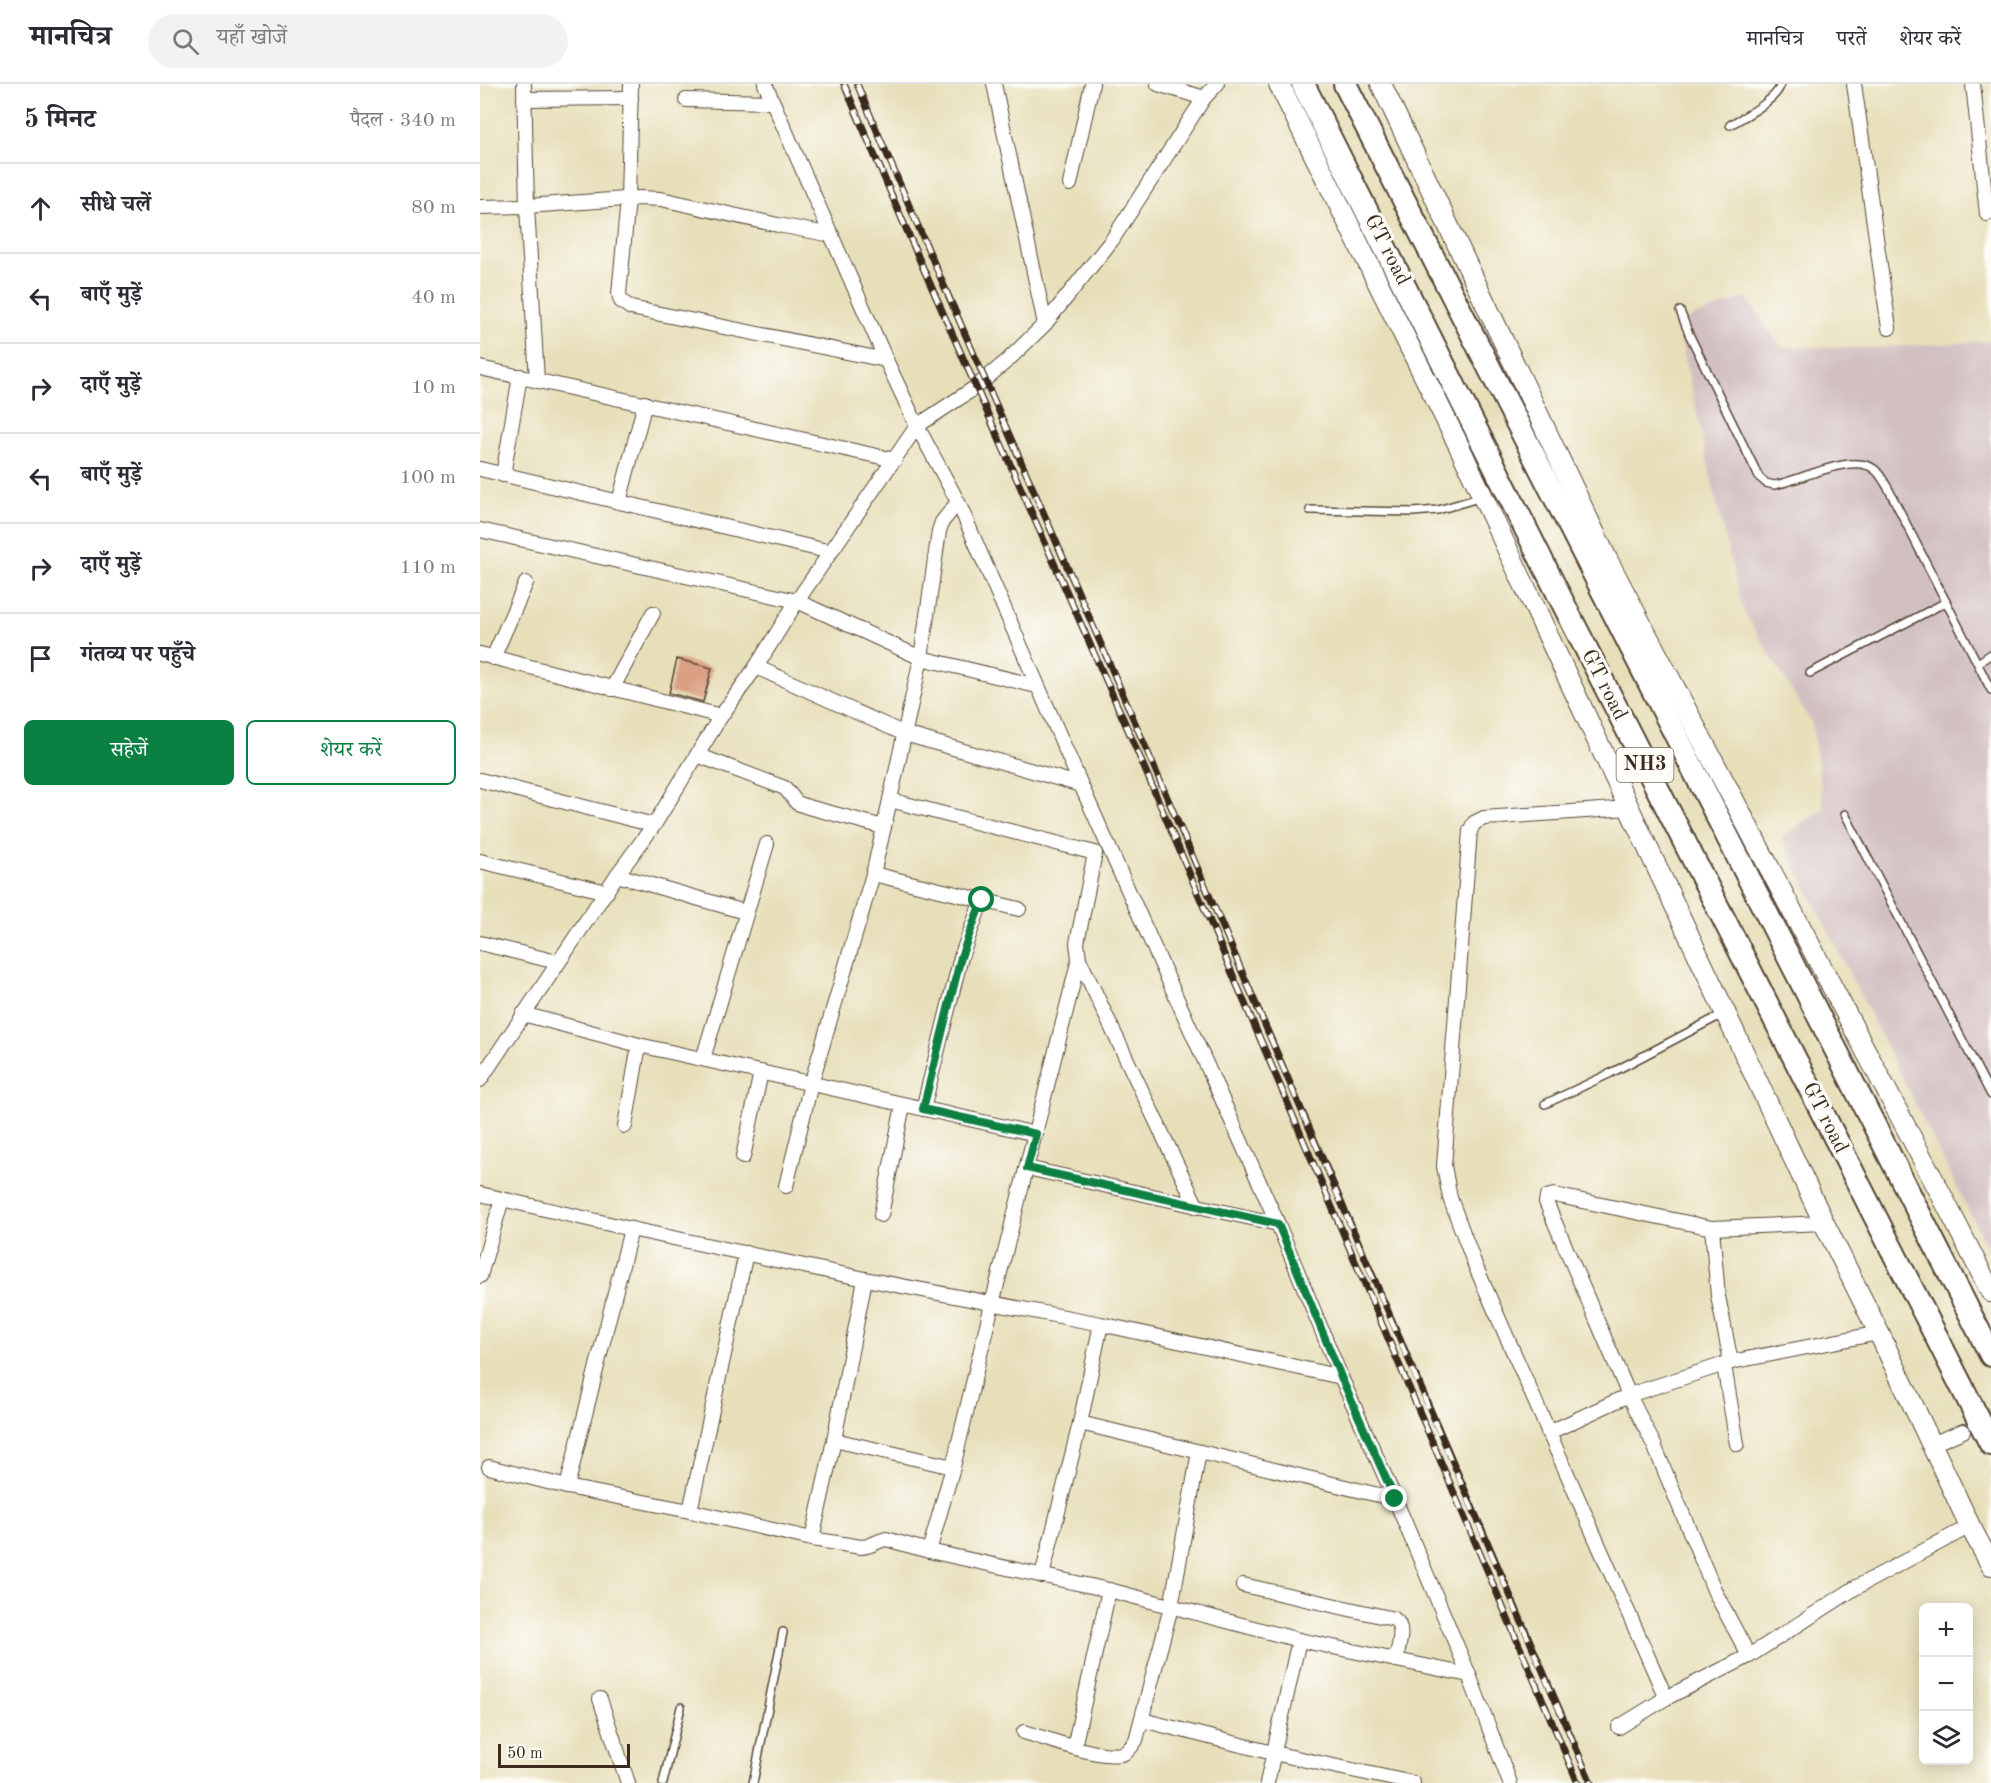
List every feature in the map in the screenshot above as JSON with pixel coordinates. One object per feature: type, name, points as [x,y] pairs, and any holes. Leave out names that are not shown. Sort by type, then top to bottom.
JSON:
[{"type":"highway","name":"GT road","points":[[1304,84],[1565,607],[1991,1444]]},
{"type":"highway","name":"GT road","points":[[1345,84],[1991,1355]]},
{"type":"main road","points":[[1279,84],[1483,497],[1824,1223],[1970,1526],[1991,1564]]},
{"type":"main road","points":[[1381,84],[1607,559],[1936,1183],[1991,1292]]},
{"type":"street","points":[[524,84],[527,206],[537,381]]},
{"type":"street","points":[[631,84],[628,200],[619,294],[624,305],[886,360]]},
{"type":"street","points":[[765,84],[886,360],[917,426],[958,502],[1080,785],[1278,1224],[1469,1675],[1510,1783]]},
{"type":"street","points":[[994,84],[1044,324]]},
{"type":"street","points":[[1070,184],[1092,84]]},
{"type":"street","points":[[1158,84],[1204,98]]},
{"type":"street","points":[[480,1080],[617,874],[654,825],[721,716],[917,426],[976,387],[1008,360],[1044,324],[1112,240],[1204,98],[1217,84]]},
{"type":"street","points":[[1854,84],[1889,328]]},
{"type":"street","points":[[1973,84],[1986,153],[1987,214]]},
{"type":"street","points":[[524,99],[631,98]]},
{"type":"street","points":[[686,100],[772,102]]},
{"type":"street","points":[[480,207],[639,198],[661,199],[832,235]]},
{"type":"street","points":[[480,368],[520,375],[537,381],[895,460]]},
{"type":"street","points":[[503,475],[520,375]]},
{"type":"street","points":[[619,502],[645,404]]},
{"type":"street","points":[[480,469],[831,552]]},
{"type":"street","points":[[786,1186],[811,1084],[873,874],[884,827],[921,658],[939,531],[942,522],[958,502]]},
{"type":"street","points":[[480,530],[797,601],[921,658],[1037,686]]},
{"type":"street","points":[[526,583],[487,656],[721,716]]},
{"type":"street","points":[[612,689],[653,613]]},
{"type":"street","points":[[756,667],[905,734],[1080,785]]},
{"type":"street","points":[[697,755],[785,788],[797,803],[884,827]]},
{"type":"street","points":[[480,780],[654,825]]},
{"type":"street","points":[[890,800],[1095,853],[1077,943],[1079,959],[1197,1207]]},
{"type":"street","points":[[1629,808],[1484,818],[1474,823],[1468,845],[1444,1166],[1450,1198],[1475,1265],[1666,1698]]},
{"type":"street","points":[[703,1059],[767,844]]},
{"type":"street","points":[[480,861],[607,892]]},
{"type":"street","points":[[617,874],[745,912]]},
{"type":"street","points":[[873,874],[1019,909]]},
{"type":"street","points":[[923,1109],[961,957],[982,900]]},
{"type":"street","points":[[480,943],[557,962]]},
{"type":"street","points":[[929,1551],[953,1467],[1079,959]]},
{"type":"street","points":[[523,1014],[639,1045],[1036,1134]]},
{"type":"street","points":[[625,1126],[639,1045]]},
{"type":"street","points":[[743,1157],[761,1072]]},
{"type":"street","points":[[881,1215],[903,1106]]},
{"type":"street","points":[[1027,1168],[1278,1224]]},
{"type":"street","points":[[480,1194],[865,1279],[1101,1324],[1341,1377]]},
{"type":"street","points":[[1749,1656],[1715,1592],[1654,1445],[1629,1395],[1546,1202],[1547,1197],[1554,1195],[1712,1228],[1824,1223]]},
{"type":"street","points":[[480,1276],[502,1199]]},
{"type":"street","points":[[1712,1228],[1718,1296],[1737,1444]]},
{"type":"street","points":[[567,1487],[631,1229]]},
{"type":"street","points":[[690,1511],[746,1253]]},
{"type":"street","points":[[812,1539],[865,1279]]},
{"type":"street","points":[[1042,1576],[1080,1423],[1101,1324]]},
{"type":"street","points":[[1548,1433],[1629,1395],[1728,1364],[1879,1333]]},
{"type":"street","points":[[1080,1423],[1395,1499]]},
{"type":"street","points":[[1932,1443],[1963,1431]]},
{"type":"street","points":[[834,1440],[953,1467]]},
{"type":"street","points":[[1024,1732],[1074,1747],[1117,1755],[1127,1752],[1136,1740],[1171,1606],[1199,1452]]},
{"type":"street","points":[[489,1467],[567,1487],[690,1511],[812,1539],[861,1547],[868,1547],[879,1540],[886,1539],[929,1551],[1108,1590],[1299,1640],[1469,1675]]},
{"type":"street","points":[[1619,1727],[1666,1698],[1749,1656],[1855,1588],[1970,1526]]},
{"type":"street","points":[[1242,1585],[1394,1619],[1401,1628],[1396,1660]]},
{"type":"street","points":[[1074,1747],[1108,1590]]},
{"type":"street","points":[[1267,1783],[1299,1640]]},
{"type":"street","points":[[600,1699],[628,1783]]},
{"type":"street","points":[[1142,1720],[1273,1753],[1413,1783]]},
{"type":"lane","points":[[1730,125],[1764,104],[1778,92],[1781,84]]},
{"type":"lane","points":[[1680,311],[1758,477],[1774,485],[1855,463],[1873,467],[1888,488],[1991,690]]},
{"type":"lane","points":[[1310,510],[1374,512],[1430,510],[1483,497]]},
{"type":"lane","points":[[1810,673],[1946,602]]},
{"type":"lane","points":[[1978,663],[1991,654]]},
{"type":"lane","points":[[1845,814],[1991,1095]]},
{"type":"lane","points":[[1545,1104],[1611,1073],[1726,1013]]},
{"type":"lane","points":[[753,1783],[783,1632]]},
{"type":"lane","points":[[663,1783],[681,1707]]},
{"type":"shaded area","points":[[1746,297],[1781,347],[1872,348],[1991,341],[1991,1255],[1781,837],[1824,809],[1812,724],[1743,610],[1677,323]]},
{"type":"building","points":[[677,659],[712,668],[703,702],[669,693]]},
{"type":"railway","points":[[844,84],[1129,732],[1578,1783]]},
{"type":"railway","points":[[857,84],[1139,732],[1591,1783]]},
{"type":"route","points":[[982,900],[961,957],[923,1109],[1036,1134],[1027,1168],[1278,1224],[1341,1377],[1395,1499]]}]
